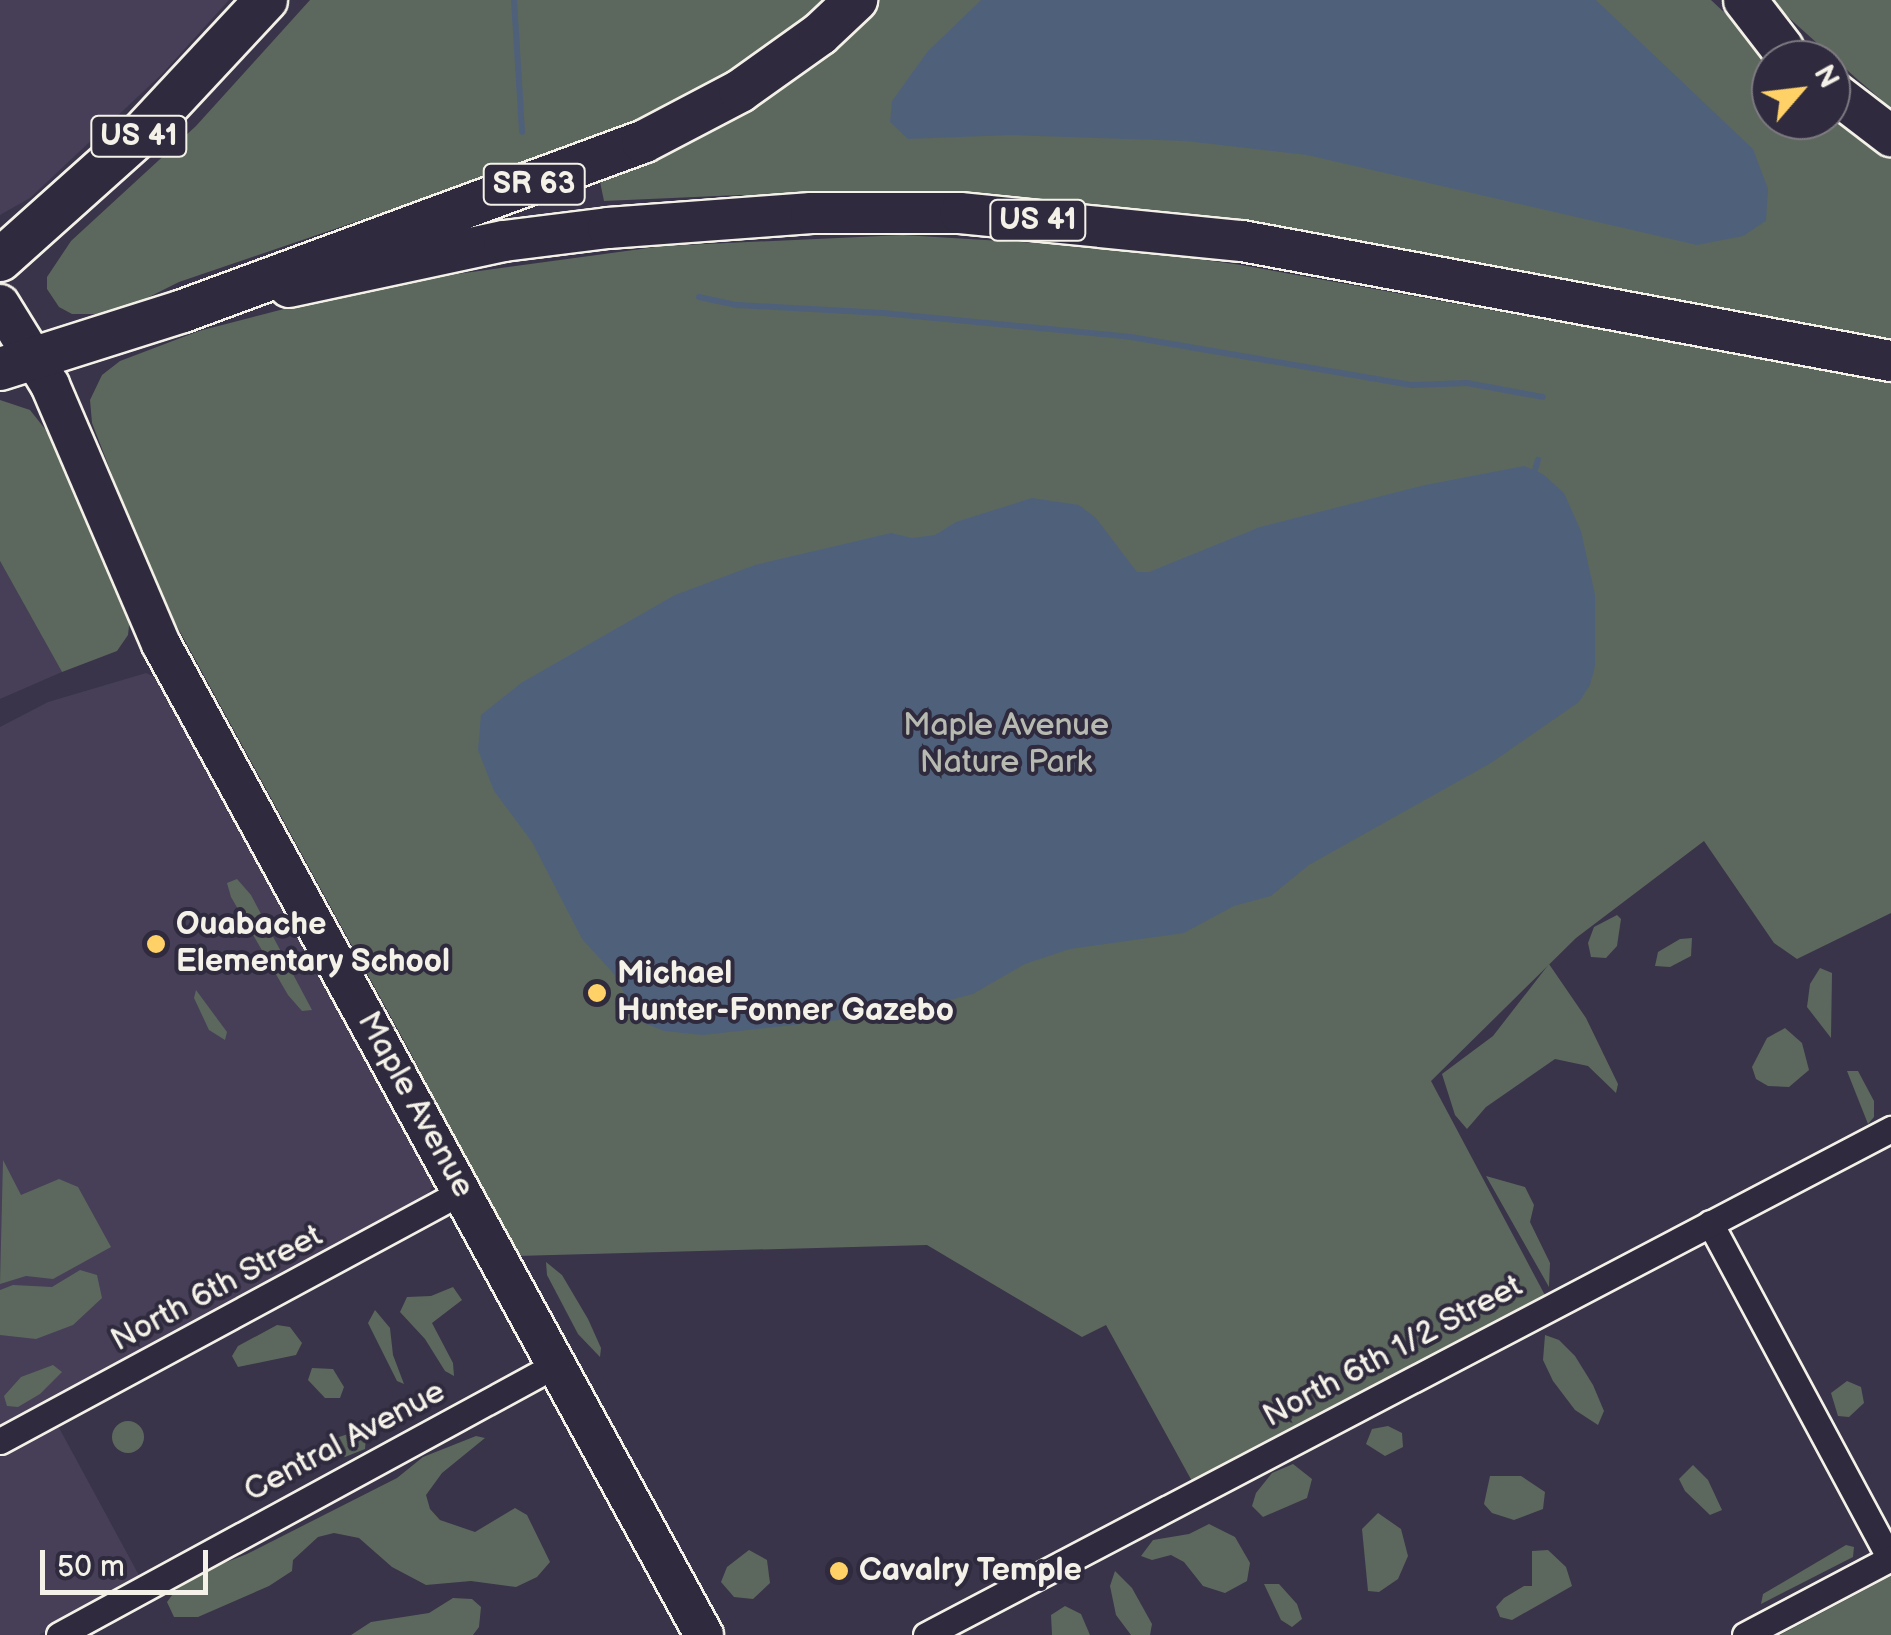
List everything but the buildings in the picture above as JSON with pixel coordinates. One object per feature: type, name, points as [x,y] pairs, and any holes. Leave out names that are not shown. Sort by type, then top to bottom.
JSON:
[{"type":"highway","name":"US 41","points":[[0,260],[142,133],[266,0]]},
{"type":"highway","name":"SR 63","points":[[183,311],[346,247],[579,168],[682,124],[777,66],[856,0]]},
{"type":"highway","points":[[1745,0],[1778,40]]},
{"type":"highway","name":"US 41","points":[[17,364],[183,311]]},
{"type":"main road","points":[[1724,0],[1772,40]]},
{"type":"main road","points":[[1851,105],[1891,136]]},
{"type":"main road","name":"US 41","points":[[183,311],[504,241],[728,217],[960,214],[1242,242],[1891,362]]},
{"type":"main road","name":"Maple Avenue","points":[[0,304],[17,364],[161,644],[704,1635]]},
{"type":"street","name":"North 6th 1/2 Street","points":[[926,1635],[1891,1129]]},
{"type":"street","name":"North 6th Street","points":[[0,1441],[462,1191]]},
{"type":"street","points":[[1710,1223],[1891,1558],[1744,1635]]},
{"type":"street","name":"Central Avenue","points":[[59,1635],[557,1364]]},
{"type":"shaded area","points":[[0,0],[229,0],[161,75],[30,198],[0,215]]},
{"type":"shaded area","points":[[0,561],[62,672],[0,699]]},
{"type":"shaded area","name":"Ouabache Elementary School","points":[[146,673],[165,682],[435,1181],[427,1196],[396,1215],[0,1425],[0,727],[48,702]]},
{"type":"shaded area","points":[[57,1424],[141,1579],[39,1635],[0,1635],[0,1454]]},
{"type":"green space","points":[[310,0],[834,0],[675,113],[179,282],[131,306],[96,314],[72,314],[59,307],[47,289],[47,277],[71,241],[196,126]]},
{"type":"green space","points":[[875,0],[1711,0],[1754,40],[1751,140],[1851,140],[1851,123],[1891,154],[1891,344],[1209,220],[1057,201],[740,195],[604,201],[599,177]]},
{"type":"green space","points":[[1769,0],[1891,0],[1891,108],[1851,74],[1851,40],[1814,40]]},
{"type":"green space","name":"Maple Avenue Nature Park","points":[[903,235],[1120,248],[1241,265],[1891,382],[1891,913],[1797,959],[1774,943],[1704,841],[1576,938],[1431,1081],[1547,1299],[1193,1483],[1106,1325],[1082,1337],[927,1245],[516,1256],[409,1050],[156,588],[92,423],[90,400],[102,375],[120,361],[199,331],[307,303],[457,274],[663,246]]},
{"type":"green space","points":[[0,400],[30,410],[53,439],[130,617],[128,635],[117,651],[62,672],[0,561]]},
{"type":"green space","points":[[237,879],[251,895],[312,1010],[302,1011],[288,995],[231,897],[227,883]]},
{"type":"green space","points":[[1617,915],[1621,919],[1617,946],[1606,958],[1591,957],[1588,943],[1594,927]]},
{"type":"green space","points":[[1692,938],[1691,956],[1670,967],[1655,966],[1658,952],[1680,939]]},
{"type":"green space","points":[[1549,964],[1586,1018],[1618,1084],[1616,1093],[1588,1066],[1555,1059],[1486,1107],[1467,1129],[1455,1115],[1442,1074],[1493,1036]]},
{"type":"green space","points":[[1820,968],[1832,973],[1831,1038],[1807,1007],[1810,984]]},
{"type":"green space","points":[[196,990],[227,1032],[225,1040],[209,1030],[194,998]]},
{"type":"green space","points":[[1785,1028],[1802,1043],[1809,1070],[1789,1087],[1768,1086],[1756,1079],[1752,1067],[1767,1038]]},
{"type":"green space","points":[[1847,1071],[1858,1071],[1874,1101],[1874,1117],[1868,1124]]},
{"type":"green space","points":[[3,1160],[21,1195],[59,1179],[78,1187],[111,1247],[53,1279],[26,1276],[0,1284]]},
{"type":"green space","points":[[1486,1176],[1525,1187],[1534,1205],[1530,1222],[1550,1263],[1549,1287]]},
{"type":"green space","points":[[546,1262],[562,1275],[588,1319],[601,1348],[600,1357],[578,1334],[547,1275]]},
{"type":"green space","points":[[80,1270],[97,1275],[102,1298],[73,1325],[36,1339],[0,1335],[0,1290],[13,1285],[52,1287]]},
{"type":"green space","points":[[453,1287],[462,1300],[432,1323],[453,1363],[454,1376],[445,1371],[425,1339],[400,1312],[407,1297],[431,1296]]},
{"type":"green space","points":[[375,1310],[390,1328],[393,1355],[404,1384],[397,1381],[368,1323]]},
{"type":"green space","points":[[277,1325],[290,1327],[302,1343],[296,1355],[238,1367],[232,1356],[238,1346]]},
{"type":"green space","points":[[1545,1335],[1559,1340],[1575,1356],[1593,1385],[1604,1411],[1598,1425],[1575,1410],[1553,1381],[1543,1360]]},
{"type":"green space","points":[[53,1365],[62,1372],[40,1394],[18,1407],[7,1406],[4,1396],[21,1377]]},
{"type":"green space","points":[[312,1368],[333,1369],[344,1387],[340,1398],[325,1398],[308,1380]]},
{"type":"green space","points":[[1847,1381],[1861,1387],[1864,1403],[1849,1417],[1838,1416],[1831,1393]]},
{"type":"green space","points":[[128,1421],[139,1426],[144,1437],[139,1448],[128,1453],[117,1448],[112,1437],[117,1426]]},
{"type":"green space","points":[[1388,1426],[1402,1433],[1403,1447],[1385,1456],[1366,1444],[1372,1429]]},
{"type":"green space","points":[[354,1432],[366,1439],[365,1449],[345,1457],[334,1455],[328,1448],[336,1438]]},
{"type":"green space","points":[[476,1436],[485,1438],[442,1473],[426,1495],[430,1509],[440,1520],[475,1532],[515,1508],[527,1515],[550,1562],[537,1577],[516,1587],[471,1581],[426,1585],[392,1567],[359,1538],[334,1533],[318,1537],[293,1560],[292,1571],[269,1586],[198,1617],[174,1617],[167,1602],[184,1579],[247,1554],[397,1478],[423,1457]]},
{"type":"green space","points":[[1293,1464],[1312,1479],[1307,1498],[1263,1517],[1252,1506],[1256,1493],[1272,1473]]},
{"type":"green space","points":[[1693,1465],[1708,1480],[1722,1510],[1710,1515],[1685,1491],[1679,1479]]},
{"type":"green space","points":[[1490,1476],[1521,1476],[1545,1492],[1543,1509],[1514,1520],[1492,1513],[1484,1504]]},
{"type":"green space","points":[[1378,1513],[1401,1529],[1408,1556],[1398,1579],[1379,1592],[1368,1591],[1362,1529]]},
{"type":"green space","points":[[1209,1524],[1235,1537],[1250,1563],[1247,1581],[1225,1593],[1203,1586],[1184,1562],[1171,1555],[1152,1560],[1141,1556],[1153,1540],[1189,1534]]},
{"type":"green space","points":[[1846,1545],[1854,1547],[1853,1557],[1761,1604],[1763,1594]]},
{"type":"green space","points":[[749,1550],[767,1560],[770,1583],[753,1599],[734,1597],[721,1582],[727,1567]]},
{"type":"green space","points":[[1548,1550],[1566,1567],[1572,1586],[1512,1620],[1500,1617],[1496,1607],[1504,1598],[1524,1586],[1532,1586],[1532,1551]]},
{"type":"green space","points":[[1115,1571],[1132,1588],[1152,1624],[1150,1635],[1131,1635],[1116,1615],[1110,1586]]},
{"type":"green space","points":[[1891,1576],[1891,1635],[1780,1635]]},
{"type":"green space","points":[[1264,1584],[1279,1584],[1297,1604],[1302,1619],[1292,1627],[1281,1620]]},
{"type":"green space","points":[[453,1598],[472,1599],[481,1607],[479,1627],[473,1635],[351,1635],[371,1622],[429,1613]]},
{"type":"green space","points":[[1065,1606],[1081,1614],[1090,1635],[1052,1635],[1051,1615]]},
{"type":"water","points":[[981,0],[1596,0],[1753,149],[1768,189],[1766,221],[1743,236],[1697,245],[1307,155],[1186,141],[1012,135],[908,139],[890,122],[892,101],[928,51]]},
{"type":"water","points":[[1524,466],[1543,474],[1564,493],[1581,531],[1595,595],[1595,666],[1590,685],[1579,702],[1491,763],[1309,865],[1271,896],[1234,906],[1184,933],[1070,949],[1025,964],[973,994],[901,1013],[703,1035],[664,1031],[639,1021],[614,974],[582,939],[532,842],[494,791],[478,750],[481,715],[521,683],[675,595],[755,565],[891,533],[912,538],[935,535],[956,522],[1032,498],[1079,505],[1096,518],[1137,572],[1149,572],[1260,527],[1425,485]]},
{"type":"waterway","points":[[514,0],[522,132]]},
{"type":"waterway","points":[[699,297],[738,305],[883,313],[1131,337],[1413,385],[1467,383],[1543,397]]},
{"type":"waterway","points":[[1533,477],[1538,460]]},
{"type":"place","name":"Ouabache Elementary School","points":[[156,944]]},
{"type":"place","name":"Michael Hunter-Fonner Gazebo","points":[[597,993]]},
{"type":"place","name":"Cavalry Temple","points":[[839,1571]]}]
